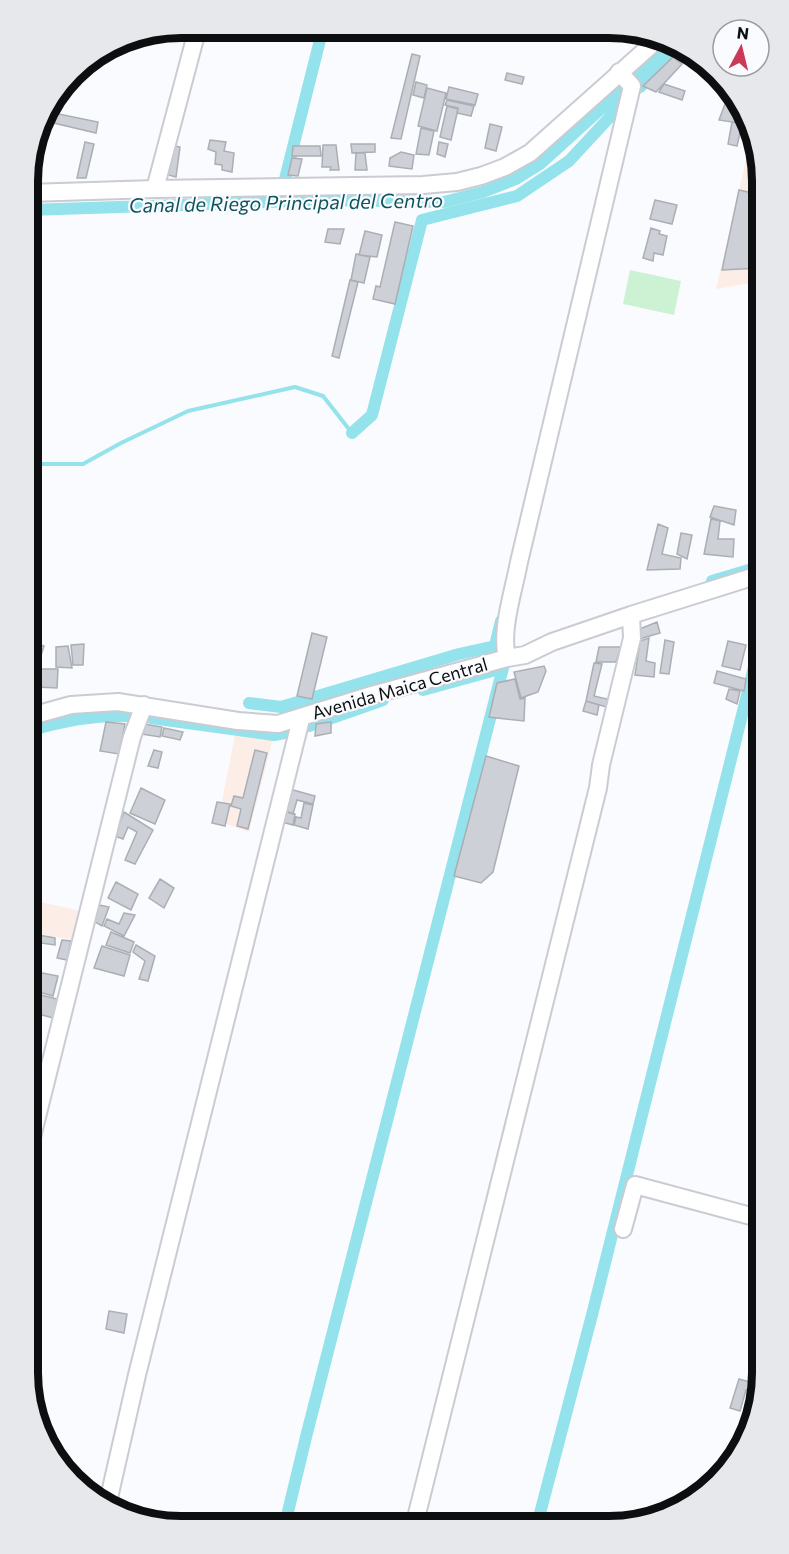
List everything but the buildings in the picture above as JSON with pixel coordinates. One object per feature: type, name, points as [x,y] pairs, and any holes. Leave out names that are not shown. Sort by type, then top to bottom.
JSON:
[{"type":"street","points":[[154,189],[195,38]]},
{"type":"street","points":[[645,52],[647,43]]},
{"type":"street","points":[[38,193],[423,185],[457,182],[505,167],[530,153],[624,77],[653,44]]},
{"type":"street","points":[[507,658],[504,645],[505,632],[519,562],[632,86],[624,77]]},
{"type":"street","name":"Avenida Maica Central","points":[[38,714],[71,705],[117,702],[260,724],[278,724],[372,695],[525,655],[552,642],[752,577]]},
{"type":"street","points":[[416,1516],[598,788],[601,765],[632,638],[631,615]]},
{"type":"street","points":[[38,1113],[132,737],[144,705]]},
{"type":"street","points":[[109,1497],[137,1375],[301,718]]},
{"type":"street","points":[[623,1229],[635,1185],[751,1217]]},
{"type":"shaded area","points":[[748,150],[752,180],[752,283],[716,289]]},
{"type":"shaded area","points":[[236,730],[274,735],[249,832],[218,821]]},
{"type":"shaded area","points":[[38,901],[81,911],[75,940],[38,934]]},
{"type":"green space","points":[[630,270],[681,281],[674,315],[623,304]]},
{"type":"waterway","points":[[285,179],[320,38]]},
{"type":"waterway","name":"Canal de Riego Principal del Centro","points":[[38,210],[328,200],[444,202],[483,192],[516,179],[540,164],[666,50]]},
{"type":"waterway","points":[[640,87],[675,54]]},
{"type":"waterway","points":[[352,433],[372,415],[422,220],[517,196],[569,161],[620,106]]},
{"type":"waterway","points":[[38,464],[83,464],[188,411],[295,387],[323,396],[352,433]]},
{"type":"waterway","points":[[712,581],[752,569]]},
{"type":"waterway","points":[[249,703],[281,707],[459,654],[495,646],[501,621]]},
{"type":"waterway","points":[[423,690],[503,668]]},
{"type":"waterway","points":[[287,1516],[503,668]]},
{"type":"waterway","points":[[539,1516],[752,677]]},
{"type":"waterway","points":[[309,726],[383,700]]},
{"type":"waterway","points":[[38,728],[78,719],[129,716]]},
{"type":"waterway","points":[[151,718],[274,735],[290,732]]}]
